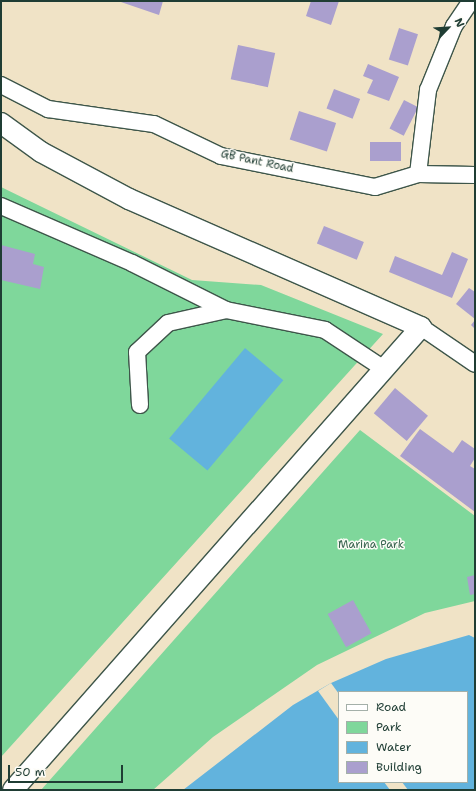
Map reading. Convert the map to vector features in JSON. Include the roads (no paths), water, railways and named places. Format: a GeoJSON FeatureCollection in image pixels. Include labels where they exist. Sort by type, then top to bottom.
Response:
{"type":"FeatureCollection","features":[{"type":"Feature","properties":{"kind":"main road"},"geometry":{"type":"LineString","coordinates":[[1,123],[41,152],[129,199],[421,327],[13,790]]}},
{"type":"Feature","properties":{"kind":"street"},"geometry":{"type":"LineString","coordinates":[[418,174],[428,90],[454,26],[470,2],[473,1]]}},
{"type":"Feature","properties":{"kind":"street","name":"GB Pant Road"},"geometry":{"type":"LineString","coordinates":[[1,85],[48,109],[154,124],[221,156],[375,187],[418,174],[475,175]]}},
{"type":"Feature","properties":{"kind":"street"},"geometry":{"type":"LineString","coordinates":[[1,206],[132,263],[226,310],[325,330],[384,369]]}},
{"type":"Feature","properties":{"kind":"street"},"geometry":{"type":"LineString","coordinates":[[140,405],[137,352],[168,323],[226,310]]}},
{"type":"Feature","properties":{"kind":"street"},"geometry":{"type":"LineString","coordinates":[[421,327],[475,364]]}},
{"type":"Feature","properties":{"kind":"water"},"geometry":{"type":"Polygon","coordinates":[[[245,348],[283,380],[207,471],[169,438],[245,348]]]}},
{"type":"Feature","properties":{"kind":"water"},"geometry":{"type":"Polygon","coordinates":[[[469,635],[475,638],[475,790],[183,790],[293,705],[331,683],[386,659],[469,635]]]}},
{"type":"Feature","properties":{"kind":"park label","name":"Marina Park"},"geometry":{"type":"Point","coordinates":[371,545]}}]}
